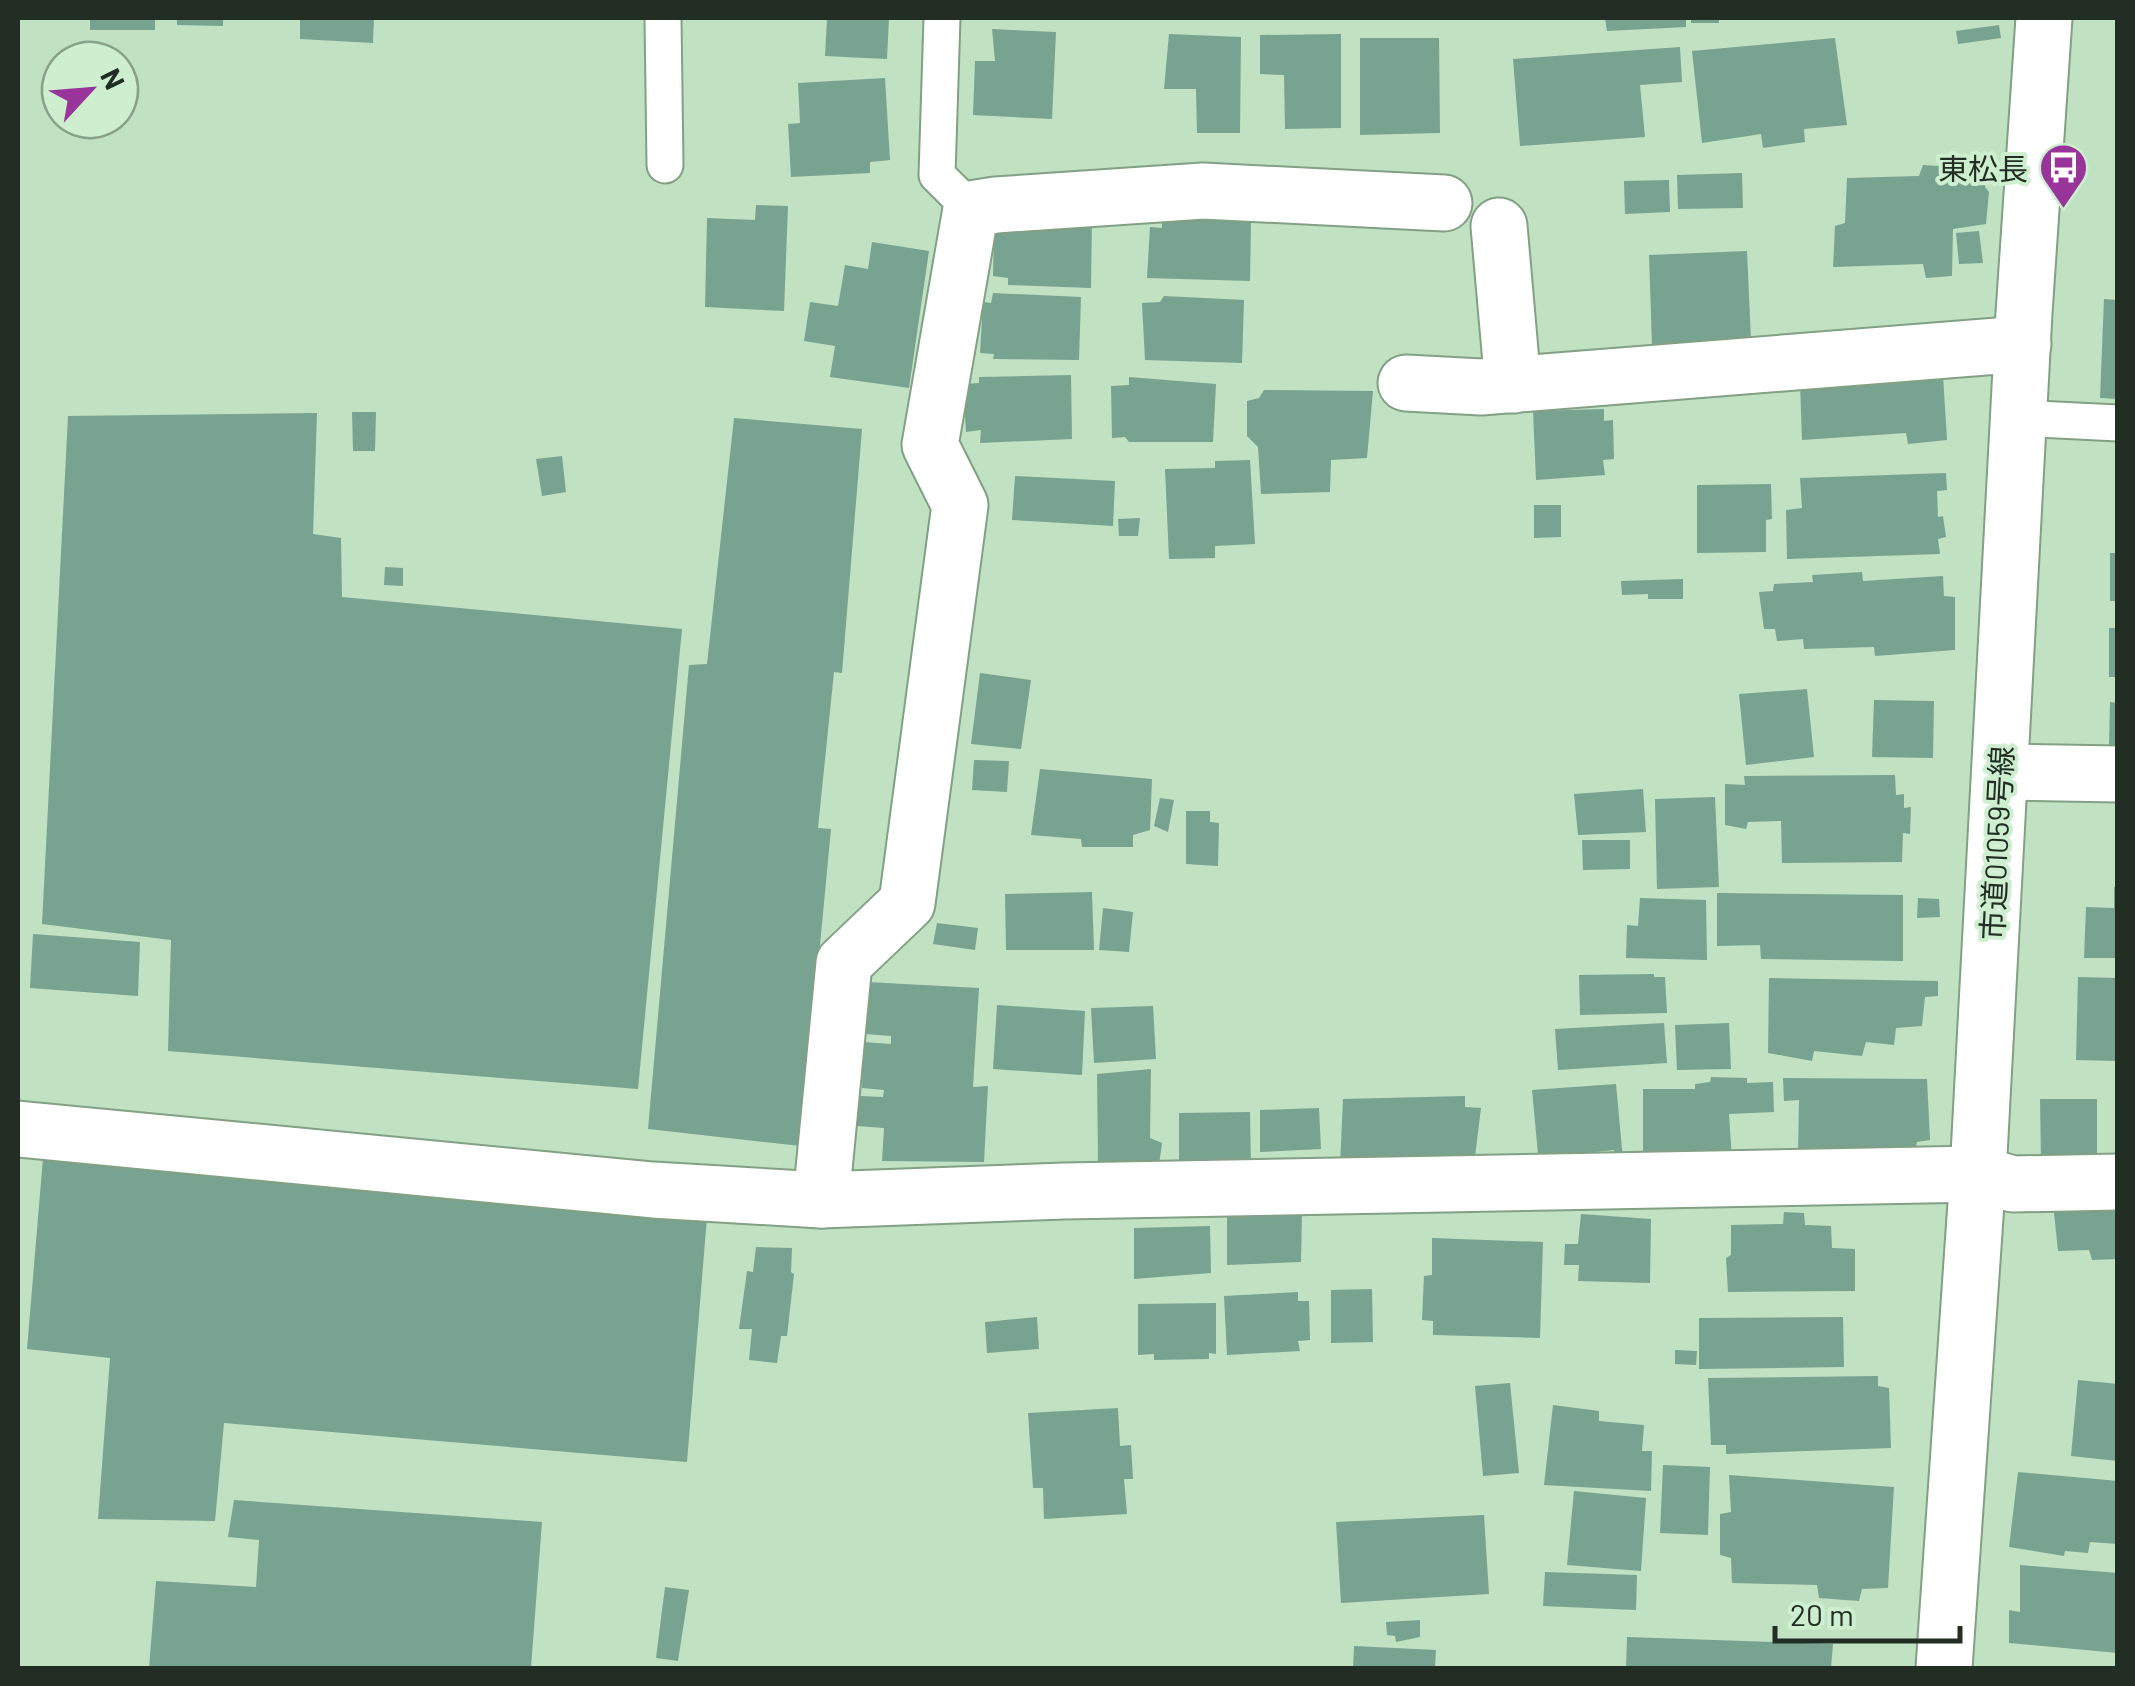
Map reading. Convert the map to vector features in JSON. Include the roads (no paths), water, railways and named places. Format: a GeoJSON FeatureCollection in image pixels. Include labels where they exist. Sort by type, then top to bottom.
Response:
{"type":"FeatureCollection","features":[{"type":"Feature","properties":{"kind":"street","name":"市道01059号線"},"geometry":{"type":"LineString","coordinates":[[1944,1668],[1978,1174],[2044,18]]}},
{"type":"Feature","properties":{"kind":"street"},"geometry":{"type":"LineString","coordinates":[[821,1200],[844,962],[908,903],[960,506],[930,446],[971,209],[996,204],[1203,191],[1444,203]]}},
{"type":"Feature","properties":{"kind":"street"},"geometry":{"type":"LineString","coordinates":[[1499,226],[1513,385]]}},
{"type":"Feature","properties":{"kind":"street"},"geometry":{"type":"LineString","coordinates":[[1406,383],[1481,388],[2023,344]]}},
{"type":"Feature","properties":{"kind":"street"},"geometry":{"type":"LineString","coordinates":[[2000,772],[2118,774]]}},
{"type":"Feature","properties":{"kind":"street"},"geometry":{"type":"LineString","coordinates":[[18,1129],[652,1190],[821,1200],[1064,1191],[1978,1174],[2013,1184],[2118,1182]]}},
{"type":"Feature","properties":{"kind":"lane"},"geometry":{"type":"LineString","coordinates":[[663,18],[666,166]]}},
{"type":"Feature","properties":{"kind":"lane"},"geometry":{"type":"LineString","coordinates":[[942,18],[937,175],[971,209]]}},
{"type":"Feature","properties":{"kind":"lane"},"geometry":{"type":"LineString","coordinates":[[2019,418],[2118,423]]}},
{"type":"Feature","properties":{"kind":"place","name":"東松長"},"geometry":{"type":"Point","coordinates":[2063,210]}}]}
